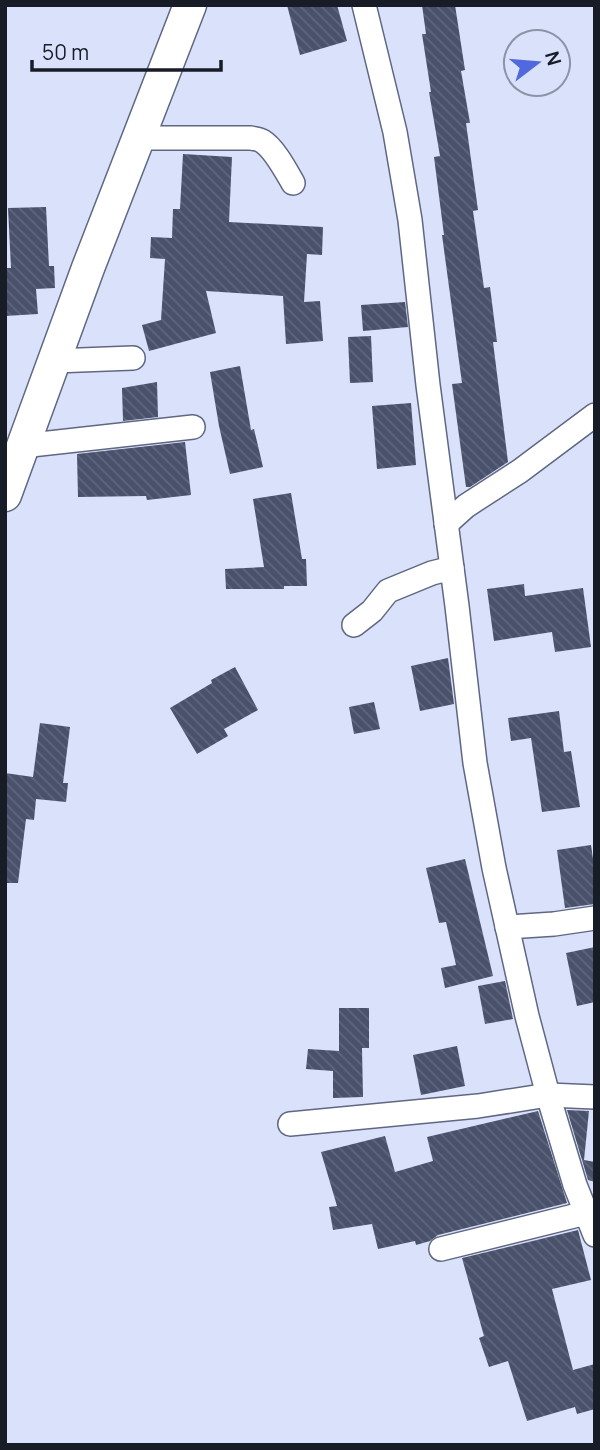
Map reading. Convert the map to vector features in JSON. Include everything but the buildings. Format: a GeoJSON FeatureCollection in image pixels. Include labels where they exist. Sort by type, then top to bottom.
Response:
{"type":"FeatureCollection","features":[{"type":"Feature","properties":{"kind":"street"},"geometry":{"type":"LineString","coordinates":[[5,495],[191,5]]}},
{"type":"Feature","properties":{"kind":"street"},"geometry":{"type":"LineString","coordinates":[[364,5],[396,132],[410,220],[475,763],[527,1016],[575,1185],[595,1235]]}},
{"type":"Feature","properties":{"kind":"street"},"geometry":{"type":"LineString","coordinates":[[139,138],[251,138],[262,141],[293,183]]}},
{"type":"Feature","properties":{"kind":"street"},"geometry":{"type":"LineString","coordinates":[[54,361],[133,358]]}},
{"type":"Feature","properties":{"kind":"street"},"geometry":{"type":"LineString","coordinates":[[446,524],[466,506],[520,471],[595,415]]}},
{"type":"Feature","properties":{"kind":"street"},"geometry":{"type":"LineString","coordinates":[[22,446],[193,427]]}},
{"type":"Feature","properties":{"kind":"street"},"geometry":{"type":"LineString","coordinates":[[354,625],[372,611],[388,592],[432,573],[452,568]]}},
{"type":"Feature","properties":{"kind":"street"},"geometry":{"type":"LineString","coordinates":[[507,927],[595,918]]}},
{"type":"Feature","properties":{"kind":"street"},"geometry":{"type":"LineString","coordinates":[[290,1124],[478,1106],[548,1095],[595,1097]]}},
{"type":"Feature","properties":{"kind":"street"},"geometry":{"type":"LineString","coordinates":[[441,1249],[586,1213]]}}]}
